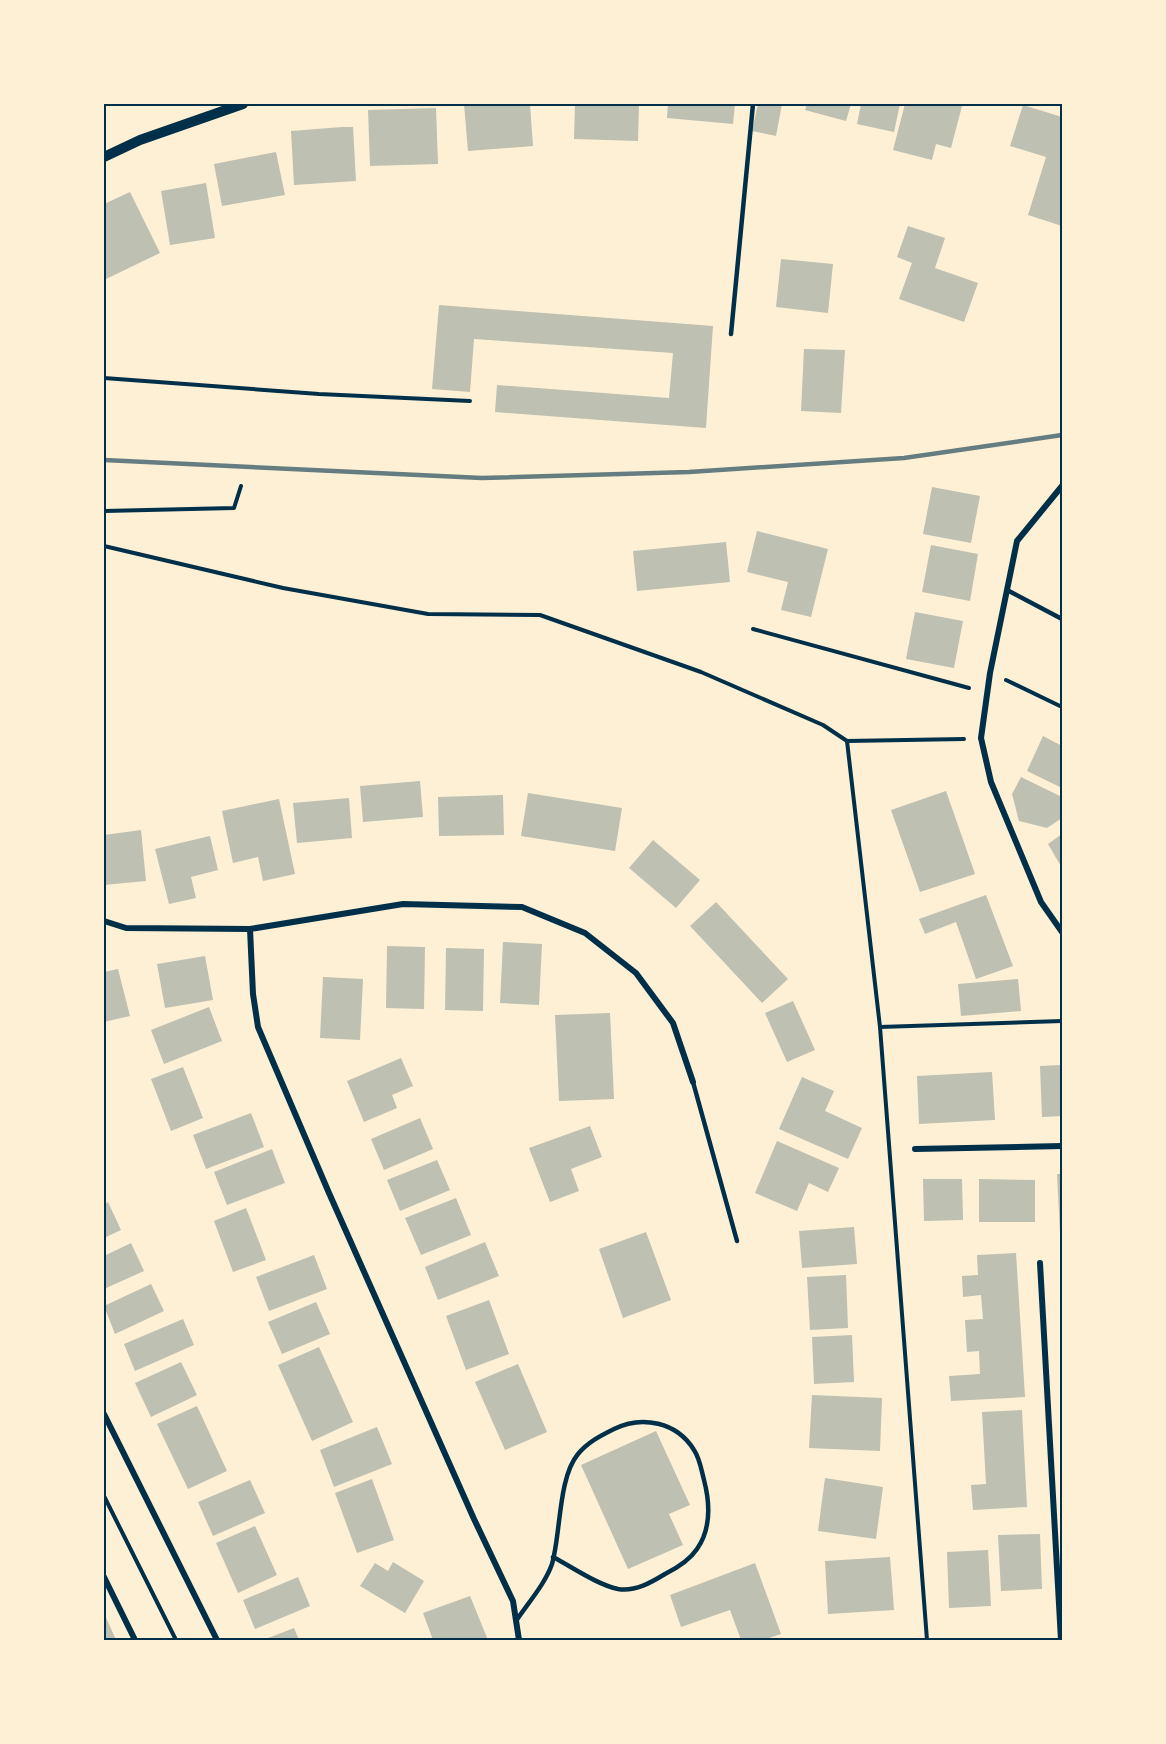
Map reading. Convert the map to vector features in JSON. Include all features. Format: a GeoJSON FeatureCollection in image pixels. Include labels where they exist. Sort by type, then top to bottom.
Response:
{"type":"FeatureCollection","features":[{"type":"Feature","properties":{"kind":"street"},"geometry":{"type":"LineString","coordinates":[[104,157],[140,140],[243,104]]}},
{"type":"Feature","properties":{"kind":"street"},"geometry":{"type":"LineString","coordinates":[[1062,486],[1017,541],[990,673],[981,738],[991,782],[1041,902],[1062,932]]}},
{"type":"Feature","properties":{"kind":"street"},"geometry":{"type":"LineString","coordinates":[[104,921],[126,928],[250,929],[403,904],[522,908],[585,933],[636,973],[673,1023],[693,1082]]}},
{"type":"Feature","properties":{"kind":"street"},"geometry":{"type":"LineString","coordinates":[[250,929],[253,994],[258,1027],[329,1193],[513,1601],[519,1641]]}},
{"type":"Feature","properties":{"kind":"street"},"geometry":{"type":"LineString","coordinates":[[915,1149],[1062,1146]]}},
{"type":"Feature","properties":{"kind":"street"},"geometry":{"type":"LineString","coordinates":[[1040,1263],[1061,1641]]}},
{"type":"Feature","properties":{"kind":"street"},"geometry":{"type":"LineString","coordinates":[[104,1414],[217,1641]]}},
{"type":"Feature","properties":{"kind":"street"},"geometry":{"type":"LineString","coordinates":[[104,1577],[135,1641]]}},
{"type":"Feature","properties":{"kind":"lane"},"geometry":{"type":"LineString","coordinates":[[732,333],[753,104]]}},
{"type":"Feature","properties":{"kind":"lane"},"geometry":{"type":"LineString","coordinates":[[1007,590],[1062,619]]}},
{"type":"Feature","properties":{"kind":"lane"},"geometry":{"type":"LineString","coordinates":[[693,1082],[737,1241]]}},
{"type":"Feature","properties":{"kind":"lane"},"geometry":{"type":"LineString","coordinates":[[516,1621],[551,1566],[568,1468],[589,1442],[630,1422],[644,1421],[671,1429],[686,1439],[698,1457],[707,1492],[709,1512],[703,1538],[688,1560],[651,1582],[635,1588],[620,1590],[554,1557]]}},
{"type":"Feature","properties":{"kind":"path"},"geometry":{"type":"LineString","coordinates":[[104,378],[319,394],[470,401]]}},
{"type":"Feature","properties":{"kind":"path"},"geometry":{"type":"LineString","coordinates":[[104,511],[234,508],[241,486]]}},
{"type":"Feature","properties":{"kind":"path"},"geometry":{"type":"LineString","coordinates":[[104,546],[283,588],[428,614],[540,615],[701,672],[823,725],[847,741],[981,738]]}},
{"type":"Feature","properties":{"kind":"path"},"geometry":{"type":"LineString","coordinates":[[753,629],[987,693]]}},
{"type":"Feature","properties":{"kind":"path"},"geometry":{"type":"LineString","coordinates":[[990,673],[1062,707]]}},
{"type":"Feature","properties":{"kind":"path"},"geometry":{"type":"LineString","coordinates":[[847,741],[880,1028],[927,1641]]}},
{"type":"Feature","properties":{"kind":"path"},"geometry":{"type":"LineString","coordinates":[[880,1028],[1062,1021]]}},
{"type":"Feature","properties":{"kind":"path"},"geometry":{"type":"LineString","coordinates":[[104,1496],[176,1641]]}},
{"type":"Feature","properties":{"kind":"building"},"geometry":{"type":"Polygon","coordinates":[[[464,104],[530,104],[533,146],[468,151],[464,104]]]}},
{"type":"Feature","properties":{"kind":"building"},"geometry":{"type":"Polygon","coordinates":[[[575,104],[639,104],[638,141],[574,139],[575,104]]]}},
{"type":"Feature","properties":{"kind":"building"},"geometry":{"type":"Polygon","coordinates":[[[668,104],[735,104],[733,124],[667,118],[668,104]]]}},
{"type":"Feature","properties":{"kind":"building"},"geometry":{"type":"Polygon","coordinates":[[[758,104],[782,104],[776,136],[752,131],[758,104]]]}},
{"type":"Feature","properties":{"kind":"building"},"geometry":{"type":"Polygon","coordinates":[[[807,104],[851,104],[846,121],[805,110],[807,104]]]}},
{"type":"Feature","properties":{"kind":"building"},"geometry":{"type":"Polygon","coordinates":[[[861,104],[900,104],[894,132],[857,124],[861,104]]]}},
{"type":"Feature","properties":{"kind":"building"},"geometry":{"type":"Polygon","coordinates":[[[905,104],[962,106],[951,148],[936,144],[932,160],[893,150],[905,104]]]}},
{"type":"Feature","properties":{"kind":"building"},"geometry":{"type":"Polygon","coordinates":[[[1023,105],[1062,117],[1062,226],[1028,215],[1046,157],[1010,146],[1023,105]]]}},
{"type":"Feature","properties":{"kind":"building"},"geometry":{"type":"Polygon","coordinates":[[[436,108],[438,164],[370,166],[368,110],[436,108]]]}},
{"type":"Feature","properties":{"kind":"building"},"geometry":{"type":"Polygon","coordinates":[[[353,127],[356,181],[294,185],[291,131],[353,127]]]}},
{"type":"Feature","properties":{"kind":"building"},"geometry":{"type":"Polygon","coordinates":[[[276,152],[285,195],[222,206],[214,164],[276,152]]]}},
{"type":"Feature","properties":{"kind":"building"},"geometry":{"type":"Polygon","coordinates":[[[206,183],[215,238],[170,245],[161,191],[206,183]]]}},
{"type":"Feature","properties":{"kind":"building"},"geometry":{"type":"Polygon","coordinates":[[[130,192],[160,253],[104,280],[104,204],[130,192]]]}},
{"type":"Feature","properties":{"kind":"building"},"geometry":{"type":"Polygon","coordinates":[[[908,226],[945,238],[935,268],[978,283],[964,322],[899,299],[912,263],[897,257],[908,226]]]}},
{"type":"Feature","properties":{"kind":"building"},"geometry":{"type":"Polygon","coordinates":[[[781,259],[833,264],[828,313],[776,307],[781,259]]]}},
{"type":"Feature","properties":{"kind":"building"},"geometry":{"type":"Polygon","coordinates":[[[439,305],[713,326],[706,428],[495,412],[497,385],[669,398],[673,353],[474,339],[470,392],[432,389],[439,305]]]}},
{"type":"Feature","properties":{"kind":"building"},"geometry":{"type":"Polygon","coordinates":[[[804,349],[845,350],[841,413],[801,411],[804,349]]]}},
{"type":"Feature","properties":{"kind":"building"},"geometry":{"type":"Polygon","coordinates":[[[932,487],[980,496],[971,543],[923,534],[932,487]]]}},
{"type":"Feature","properties":{"kind":"building"},"geometry":{"type":"Polygon","coordinates":[[[757,531],[828,549],[811,617],[781,610],[788,582],[747,572],[757,531]]]}},
{"type":"Feature","properties":{"kind":"building"},"geometry":{"type":"Polygon","coordinates":[[[726,542],[730,582],[637,591],[633,551],[726,542]]]}},
{"type":"Feature","properties":{"kind":"building"},"geometry":{"type":"Polygon","coordinates":[[[931,545],[978,554],[970,601],[922,592],[931,545]]]}},
{"type":"Feature","properties":{"kind":"building"},"geometry":{"type":"Polygon","coordinates":[[[915,612],[963,621],[954,668],[906,659],[915,612]]]}},
{"type":"Feature","properties":{"kind":"building"},"geometry":{"type":"Polygon","coordinates":[[[1043,736],[1062,746],[1062,788],[1027,771],[1043,736]]]}},
{"type":"Feature","properties":{"kind":"building"},"geometry":{"type":"Polygon","coordinates":[[[1021,777],[1062,797],[1062,818],[1047,828],[1019,821],[1012,794],[1021,777]]]}},
{"type":"Feature","properties":{"kind":"building"},"geometry":{"type":"Polygon","coordinates":[[[420,781],[423,817],[363,822],[360,786],[420,781]]]}},
{"type":"Feature","properties":{"kind":"building"},"geometry":{"type":"Polygon","coordinates":[[[946,791],[975,874],[920,892],[891,810],[946,791]]]}},
{"type":"Feature","properties":{"kind":"building"},"geometry":{"type":"Polygon","coordinates":[[[528,793],[622,808],[615,851],[521,836],[528,793]]]}},
{"type":"Feature","properties":{"kind":"building"},"geometry":{"type":"Polygon","coordinates":[[[503,795],[504,835],[439,836],[438,797],[503,795]]]}},
{"type":"Feature","properties":{"kind":"building"},"geometry":{"type":"Polygon","coordinates":[[[349,798],[352,838],[297,843],[293,803],[349,798]]]}},
{"type":"Feature","properties":{"kind":"building"},"geometry":{"type":"Polygon","coordinates":[[[279,799],[295,874],[263,881],[258,857],[233,863],[222,811],[279,799]]]}},
{"type":"Feature","properties":{"kind":"building"},"geometry":{"type":"Polygon","coordinates":[[[141,830],[146,881],[104,885],[104,835],[141,830]]]}},
{"type":"Feature","properties":{"kind":"building"},"geometry":{"type":"Polygon","coordinates":[[[1062,834],[1062,868],[1048,844],[1062,834]]]}},
{"type":"Feature","properties":{"kind":"building"},"geometry":{"type":"Polygon","coordinates":[[[210,836],[218,870],[191,877],[196,898],[169,904],[155,849],[210,836]]]}},
{"type":"Feature","properties":{"kind":"building"},"geometry":{"type":"Polygon","coordinates":[[[653,840],[700,880],[676,908],[629,868],[653,840]]]}},
{"type":"Feature","properties":{"kind":"building"},"geometry":{"type":"Polygon","coordinates":[[[986,895],[1013,966],[976,979],[956,922],[925,934],[919,919],[986,895]]]}},
{"type":"Feature","properties":{"kind":"building"},"geometry":{"type":"Polygon","coordinates":[[[716,902],[788,979],[762,1003],[690,926],[716,902]]]}},
{"type":"Feature","properties":{"kind":"building"},"geometry":{"type":"Polygon","coordinates":[[[503,942],[542,944],[539,1005],[500,1003],[503,942]]]}},
{"type":"Feature","properties":{"kind":"building"},"geometry":{"type":"Polygon","coordinates":[[[387,946],[425,947],[424,1009],[386,1008],[387,946]]]}},
{"type":"Feature","properties":{"kind":"building"},"geometry":{"type":"Polygon","coordinates":[[[446,948],[484,949],[483,1011],[445,1010],[446,948]]]}},
{"type":"Feature","properties":{"kind":"building"},"geometry":{"type":"Polygon","coordinates":[[[205,956],[213,1000],[165,1008],[157,964],[205,956]]]}},
{"type":"Feature","properties":{"kind":"building"},"geometry":{"type":"Polygon","coordinates":[[[118,969],[130,1016],[104,1022],[104,972],[118,969]]]}},
{"type":"Feature","properties":{"kind":"building"},"geometry":{"type":"Polygon","coordinates":[[[323,977],[363,979],[360,1040],[320,1038],[323,977]]]}},
{"type":"Feature","properties":{"kind":"building"},"geometry":{"type":"Polygon","coordinates":[[[1018,979],[1021,1011],[961,1016],[958,984],[1018,979]]]}},
{"type":"Feature","properties":{"kind":"building"},"geometry":{"type":"Polygon","coordinates":[[[793,1001],[815,1050],[787,1062],[765,1013],[793,1001]]]}},
{"type":"Feature","properties":{"kind":"building"},"geometry":{"type":"Polygon","coordinates":[[[209,1007],[222,1041],[164,1064],[151,1030],[209,1007]]]}},
{"type":"Feature","properties":{"kind":"building"},"geometry":{"type":"Polygon","coordinates":[[[610,1013],[614,1099],[559,1101],[555,1015],[610,1013]]]}},
{"type":"Feature","properties":{"kind":"building"},"geometry":{"type":"Polygon","coordinates":[[[401,1058],[413,1086],[392,1095],[397,1108],[364,1122],[347,1081],[401,1058]]]}},
{"type":"Feature","properties":{"kind":"building"},"geometry":{"type":"Polygon","coordinates":[[[1062,1065],[1062,1116],[1042,1117],[1040,1066],[1062,1065]]]}},
{"type":"Feature","properties":{"kind":"building"},"geometry":{"type":"Polygon","coordinates":[[[183,1067],[203,1118],[171,1131],[151,1079],[183,1067]]]}},
{"type":"Feature","properties":{"kind":"building"},"geometry":{"type":"Polygon","coordinates":[[[992,1072],[995,1120],[919,1124],[917,1076],[992,1072]]]}},
{"type":"Feature","properties":{"kind":"building"},"geometry":{"type":"Polygon","coordinates":[[[802,1077],[834,1091],[825,1111],[862,1128],[848,1159],[779,1129],[802,1077]]]}},
{"type":"Feature","properties":{"kind":"building"},"geometry":{"type":"Polygon","coordinates":[[[251,1113],[264,1147],[206,1169],[193,1135],[251,1113]]]}},
{"type":"Feature","properties":{"kind":"building"},"geometry":{"type":"Polygon","coordinates":[[[420,1118],[433,1149],[384,1170],[371,1139],[420,1118]]]}},
{"type":"Feature","properties":{"kind":"building"},"geometry":{"type":"Polygon","coordinates":[[[590,1126],[602,1157],[571,1169],[579,1191],[550,1202],[529,1148],[590,1126]]]}},
{"type":"Feature","properties":{"kind":"building"},"geometry":{"type":"Polygon","coordinates":[[[777,1141],[839,1168],[828,1192],[809,1183],[797,1211],[755,1193],[777,1141]]]}},
{"type":"Feature","properties":{"kind":"building"},"geometry":{"type":"Polygon","coordinates":[[[272,1149],[285,1183],[227,1205],[214,1172],[272,1149]]]}},
{"type":"Feature","properties":{"kind":"building"},"geometry":{"type":"Polygon","coordinates":[[[437,1160],[450,1190],[400,1211],[387,1180],[437,1160]]]}},
{"type":"Feature","properties":{"kind":"building"},"geometry":{"type":"Polygon","coordinates":[[[1057,1174],[1062,1174],[1062,1233],[1060,1233],[1057,1174]]]}},
{"type":"Feature","properties":{"kind":"building"},"geometry":{"type":"Polygon","coordinates":[[[923,1179],[962,1179],[963,1220],[924,1221],[923,1179]]]}},
{"type":"Feature","properties":{"kind":"building"},"geometry":{"type":"Polygon","coordinates":[[[979,1179],[1035,1180],[1035,1222],[979,1222],[979,1179]]]}},
{"type":"Feature","properties":{"kind":"building"},"geometry":{"type":"Polygon","coordinates":[[[456,1198],[471,1235],[421,1255],[405,1218],[456,1198]]]}},
{"type":"Feature","properties":{"kind":"building"},"geometry":{"type":"Polygon","coordinates":[[[108,1202],[121,1230],[104,1238],[104,1205],[108,1202]]]}},
{"type":"Feature","properties":{"kind":"building"},"geometry":{"type":"Polygon","coordinates":[[[246,1208],[266,1260],[233,1272],[214,1221],[246,1208]]]}},
{"type":"Feature","properties":{"kind":"building"},"geometry":{"type":"Polygon","coordinates":[[[854,1227],[857,1264],[802,1268],[799,1231],[854,1227]]]}},
{"type":"Feature","properties":{"kind":"building"},"geometry":{"type":"Polygon","coordinates":[[[646,1232],[671,1300],[623,1318],[599,1249],[646,1232]]]}},
{"type":"Feature","properties":{"kind":"building"},"geometry":{"type":"Polygon","coordinates":[[[485,1242],[499,1276],[438,1300],[425,1267],[485,1242]]]}},
{"type":"Feature","properties":{"kind":"building"},"geometry":{"type":"Polygon","coordinates":[[[131,1243],[144,1271],[104,1289],[104,1256],[131,1243]]]}},
{"type":"Feature","properties":{"kind":"building"},"geometry":{"type":"Polygon","coordinates":[[[1016,1253],[1025,1397],[951,1401],[949,1376],[980,1374],[979,1351],[967,1352],[965,1320],[983,1319],[981,1295],[963,1297],[962,1276],[978,1275],[977,1255],[1016,1253]]]}},
{"type":"Feature","properties":{"kind":"building"},"geometry":{"type":"Polygon","coordinates":[[[314,1255],[327,1289],[269,1311],[256,1277],[314,1255]]]}},
{"type":"Feature","properties":{"kind":"building"},"geometry":{"type":"Polygon","coordinates":[[[846,1275],[848,1328],[810,1330],[807,1277],[846,1275]]]}},
{"type":"Feature","properties":{"kind":"building"},"geometry":{"type":"Polygon","coordinates":[[[151,1284],[164,1311],[115,1334],[104,1306],[151,1284]]]}},
{"type":"Feature","properties":{"kind":"building"},"geometry":{"type":"Polygon","coordinates":[[[489,1300],[509,1354],[466,1370],[446,1316],[489,1300]]]}},
{"type":"Feature","properties":{"kind":"building"},"geometry":{"type":"Polygon","coordinates":[[[316,1302],[330,1334],[282,1354],[268,1322],[316,1302]]]}},
{"type":"Feature","properties":{"kind":"building"},"geometry":{"type":"Polygon","coordinates":[[[183,1319],[194,1345],[135,1371],[124,1344],[183,1319]]]}},
{"type":"Feature","properties":{"kind":"building"},"geometry":{"type":"Polygon","coordinates":[[[852,1335],[854,1382],[814,1384],[812,1337],[852,1335]]]}},
{"type":"Feature","properties":{"kind":"building"},"geometry":{"type":"Polygon","coordinates":[[[319,1347],[353,1422],[312,1441],[278,1365],[319,1347]]]}},
{"type":"Feature","properties":{"kind":"building"},"geometry":{"type":"Polygon","coordinates":[[[181,1362],[197,1395],[151,1417],[135,1383],[181,1362]]]}},
{"type":"Feature","properties":{"kind":"building"},"geometry":{"type":"Polygon","coordinates":[[[518,1364],[547,1432],[505,1450],[475,1382],[518,1364]]]}},
{"type":"Feature","properties":{"kind":"building"},"geometry":{"type":"Polygon","coordinates":[[[812,1395],[882,1398],[880,1451],[809,1448],[812,1395]]]}},
{"type":"Feature","properties":{"kind":"building"},"geometry":{"type":"Polygon","coordinates":[[[197,1406],[227,1471],[188,1489],[157,1424],[197,1406]]]}},
{"type":"Feature","properties":{"kind":"building"},"geometry":{"type":"Polygon","coordinates":[[[1022,1410],[1027,1507],[973,1510],[971,1485],[986,1484],[982,1412],[1022,1410]]]}},
{"type":"Feature","properties":{"kind":"building"},"geometry":{"type":"Polygon","coordinates":[[[377,1427],[392,1464],[334,1487],[320,1450],[377,1427]]]}},
{"type":"Feature","properties":{"kind":"building"},"geometry":{"type":"Polygon","coordinates":[[[656,1431],[690,1505],[669,1514],[683,1545],[628,1569],[581,1465],[656,1431]]]}},
{"type":"Feature","properties":{"kind":"building"},"geometry":{"type":"Polygon","coordinates":[[[825,1478],[883,1487],[876,1539],[818,1531],[825,1478]]]}},
{"type":"Feature","properties":{"kind":"building"},"geometry":{"type":"Polygon","coordinates":[[[372,1479],[394,1540],[357,1553],[335,1493],[372,1479]]]}},
{"type":"Feature","properties":{"kind":"building"},"geometry":{"type":"Polygon","coordinates":[[[250,1480],[265,1513],[213,1536],[198,1502],[250,1480]]]}},
{"type":"Feature","properties":{"kind":"building"},"geometry":{"type":"Polygon","coordinates":[[[255,1526],[277,1575],[238,1593],[216,1543],[255,1526]]]}},
{"type":"Feature","properties":{"kind":"building"},"geometry":{"type":"Polygon","coordinates":[[[1040,1534],[1042,1589],[1001,1591],[998,1535],[1040,1534]]]}},
{"type":"Feature","properties":{"kind":"building"},"geometry":{"type":"Polygon","coordinates":[[[988,1550],[991,1606],[949,1608],[947,1552],[988,1550]]]}},
{"type":"Feature","properties":{"kind":"building"},"geometry":{"type":"Polygon","coordinates":[[[890,1557],[894,1610],[828,1614],[825,1561],[890,1557]]]}},
{"type":"Feature","properties":{"kind":"building"},"geometry":{"type":"Polygon","coordinates":[[[393,1562],[424,1581],[405,1613],[360,1586],[375,1563],[388,1571],[393,1562]]]}},
{"type":"Feature","properties":{"kind":"building"},"geometry":{"type":"Polygon","coordinates":[[[755,1563],[781,1634],[763,1640],[741,1640],[730,1610],[681,1627],[670,1595],[755,1563]]]}},
{"type":"Feature","properties":{"kind":"building"},"geometry":{"type":"Polygon","coordinates":[[[298,1577],[310,1606],[255,1629],[243,1600],[298,1577]]]}},
{"type":"Feature","properties":{"kind":"building"},"geometry":{"type":"Polygon","coordinates":[[[470,1596],[488,1640],[433,1640],[423,1613],[470,1596]]]}},
{"type":"Feature","properties":{"kind":"building"},"geometry":{"type":"Polygon","coordinates":[[[104,1613],[116,1640],[104,1640],[104,1613]]]}},
{"type":"Feature","properties":{"kind":"building"},"geometry":{"type":"Polygon","coordinates":[[[294,1628],[299,1640],[263,1640],[294,1628]]]}},
{"type":"Feature","properties":{"kind":"railway"},"geometry":{"type":"LineString","coordinates":[[104,460],[482,478],[689,472],[904,458],[1062,435]]}}]}
